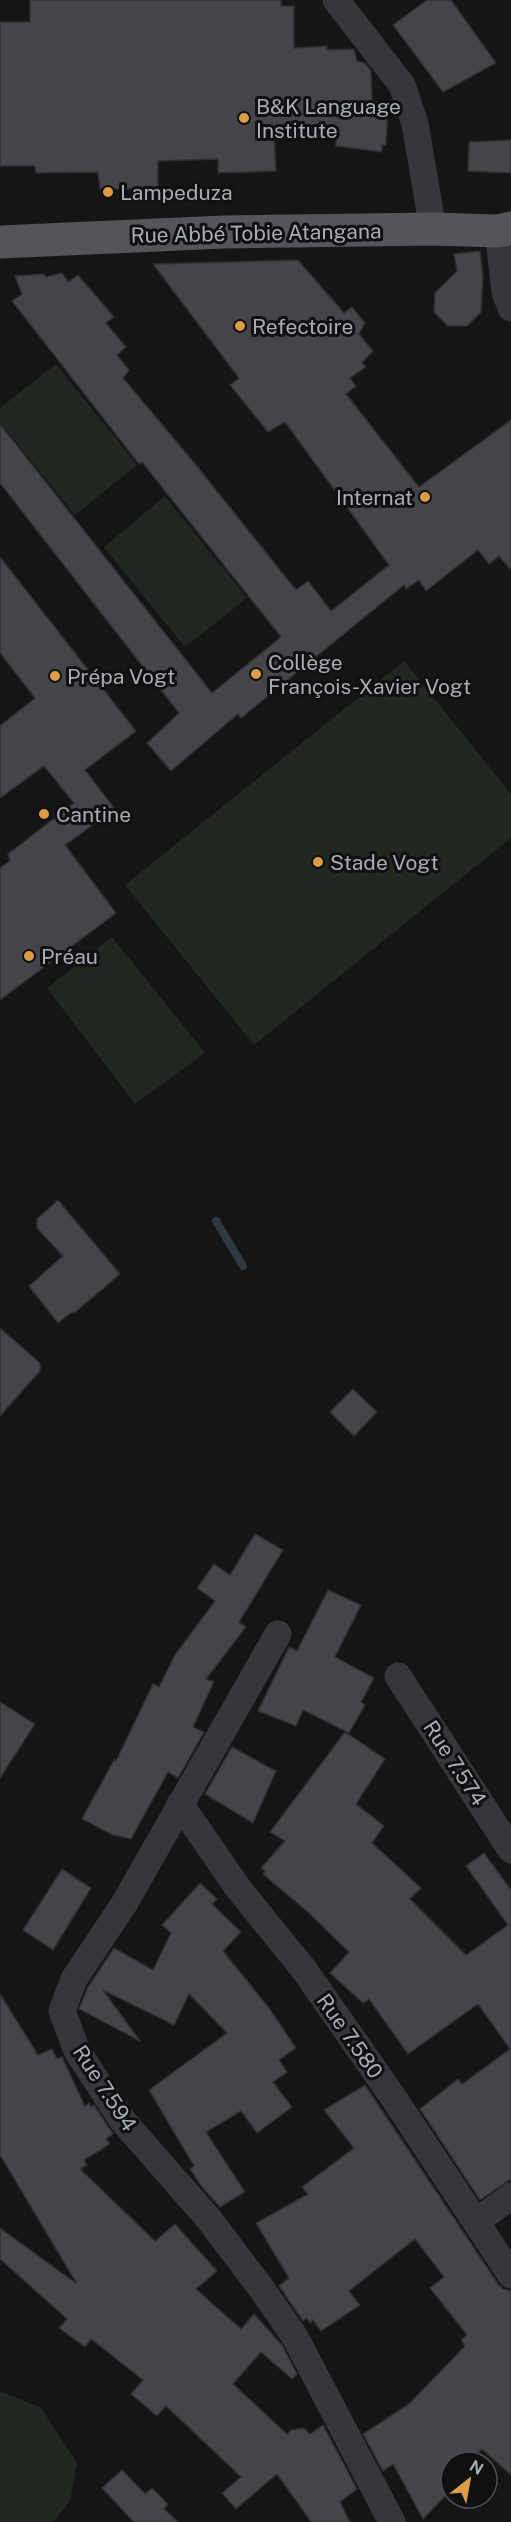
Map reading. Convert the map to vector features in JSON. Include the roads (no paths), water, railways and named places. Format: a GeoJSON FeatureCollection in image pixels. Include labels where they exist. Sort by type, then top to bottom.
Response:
{"type":"FeatureCollection","features":[{"type":"Feature","properties":{"kind":"main road","name":"Rue Abbé Tobie Atangana"},"geometry":{"type":"LineString","coordinates":[[0,242],[224,232],[504,229]]}},
{"type":"Feature","properties":{"kind":"street"},"geometry":{"type":"LineString","coordinates":[[336,0],[402,85],[415,124],[433,229]]}},
{"type":"Feature","properties":{"kind":"street"},"geometry":{"type":"LineString","coordinates":[[504,229],[505,292],[511,308]]}},
{"type":"Feature","properties":{"kind":"street","name":"Rue 7.594"},"geometry":{"type":"LineString","coordinates":[[278,1634],[124,1904],[74,1979],[62,2011],[77,2051],[117,2113],[208,2218],[295,2337],[319,2388],[392,2522]]}},
{"type":"Feature","properties":{"kind":"street","name":"Rue 7.574"},"geometry":{"type":"LineString","coordinates":[[398,1676],[511,1850]]}},
{"type":"Feature","properties":{"kind":"street","name":"Rue 7.580"},"geometry":{"type":"LineString","coordinates":[[180,1804],[238,1888],[305,1971],[393,2097],[511,2275]]}},
{"type":"Feature","properties":{"kind":"street"},"geometry":{"type":"LineString","coordinates":[[476,2222],[511,2196]]}},
{"type":"Feature","properties":{"kind":"waterway"},"geometry":{"type":"LineString","coordinates":[[216,1221],[243,1266]]}},
{"type":"Feature","properties":{"kind":"place","name":"B&K Language Institute"},"geometry":{"type":"Point","coordinates":[244,118]}},
{"type":"Feature","properties":{"kind":"place","name":"Lampeduza"},"geometry":{"type":"Point","coordinates":[108,192]}},
{"type":"Feature","properties":{"kind":"place","name":"Refectoire"},"geometry":{"type":"Point","coordinates":[240,326]}},
{"type":"Feature","properties":{"kind":"place","name":"Internat"},"geometry":{"type":"Point","coordinates":[425,497]}},
{"type":"Feature","properties":{"kind":"place","name":"Collège François-Xavier Vogt"},"geometry":{"type":"Point","coordinates":[256,674]}},
{"type":"Feature","properties":{"kind":"place","name":"Prépa Vogt"},"geometry":{"type":"Point","coordinates":[55,676]}},
{"type":"Feature","properties":{"kind":"place","name":"Cantine"},"geometry":{"type":"Point","coordinates":[44,814]}},
{"type":"Feature","properties":{"kind":"place","name":"Stade Vogt"},"geometry":{"type":"Point","coordinates":[318,862]}},
{"type":"Feature","properties":{"kind":"place","name":"Préau"},"geometry":{"type":"Point","coordinates":[29,956]}}]}
